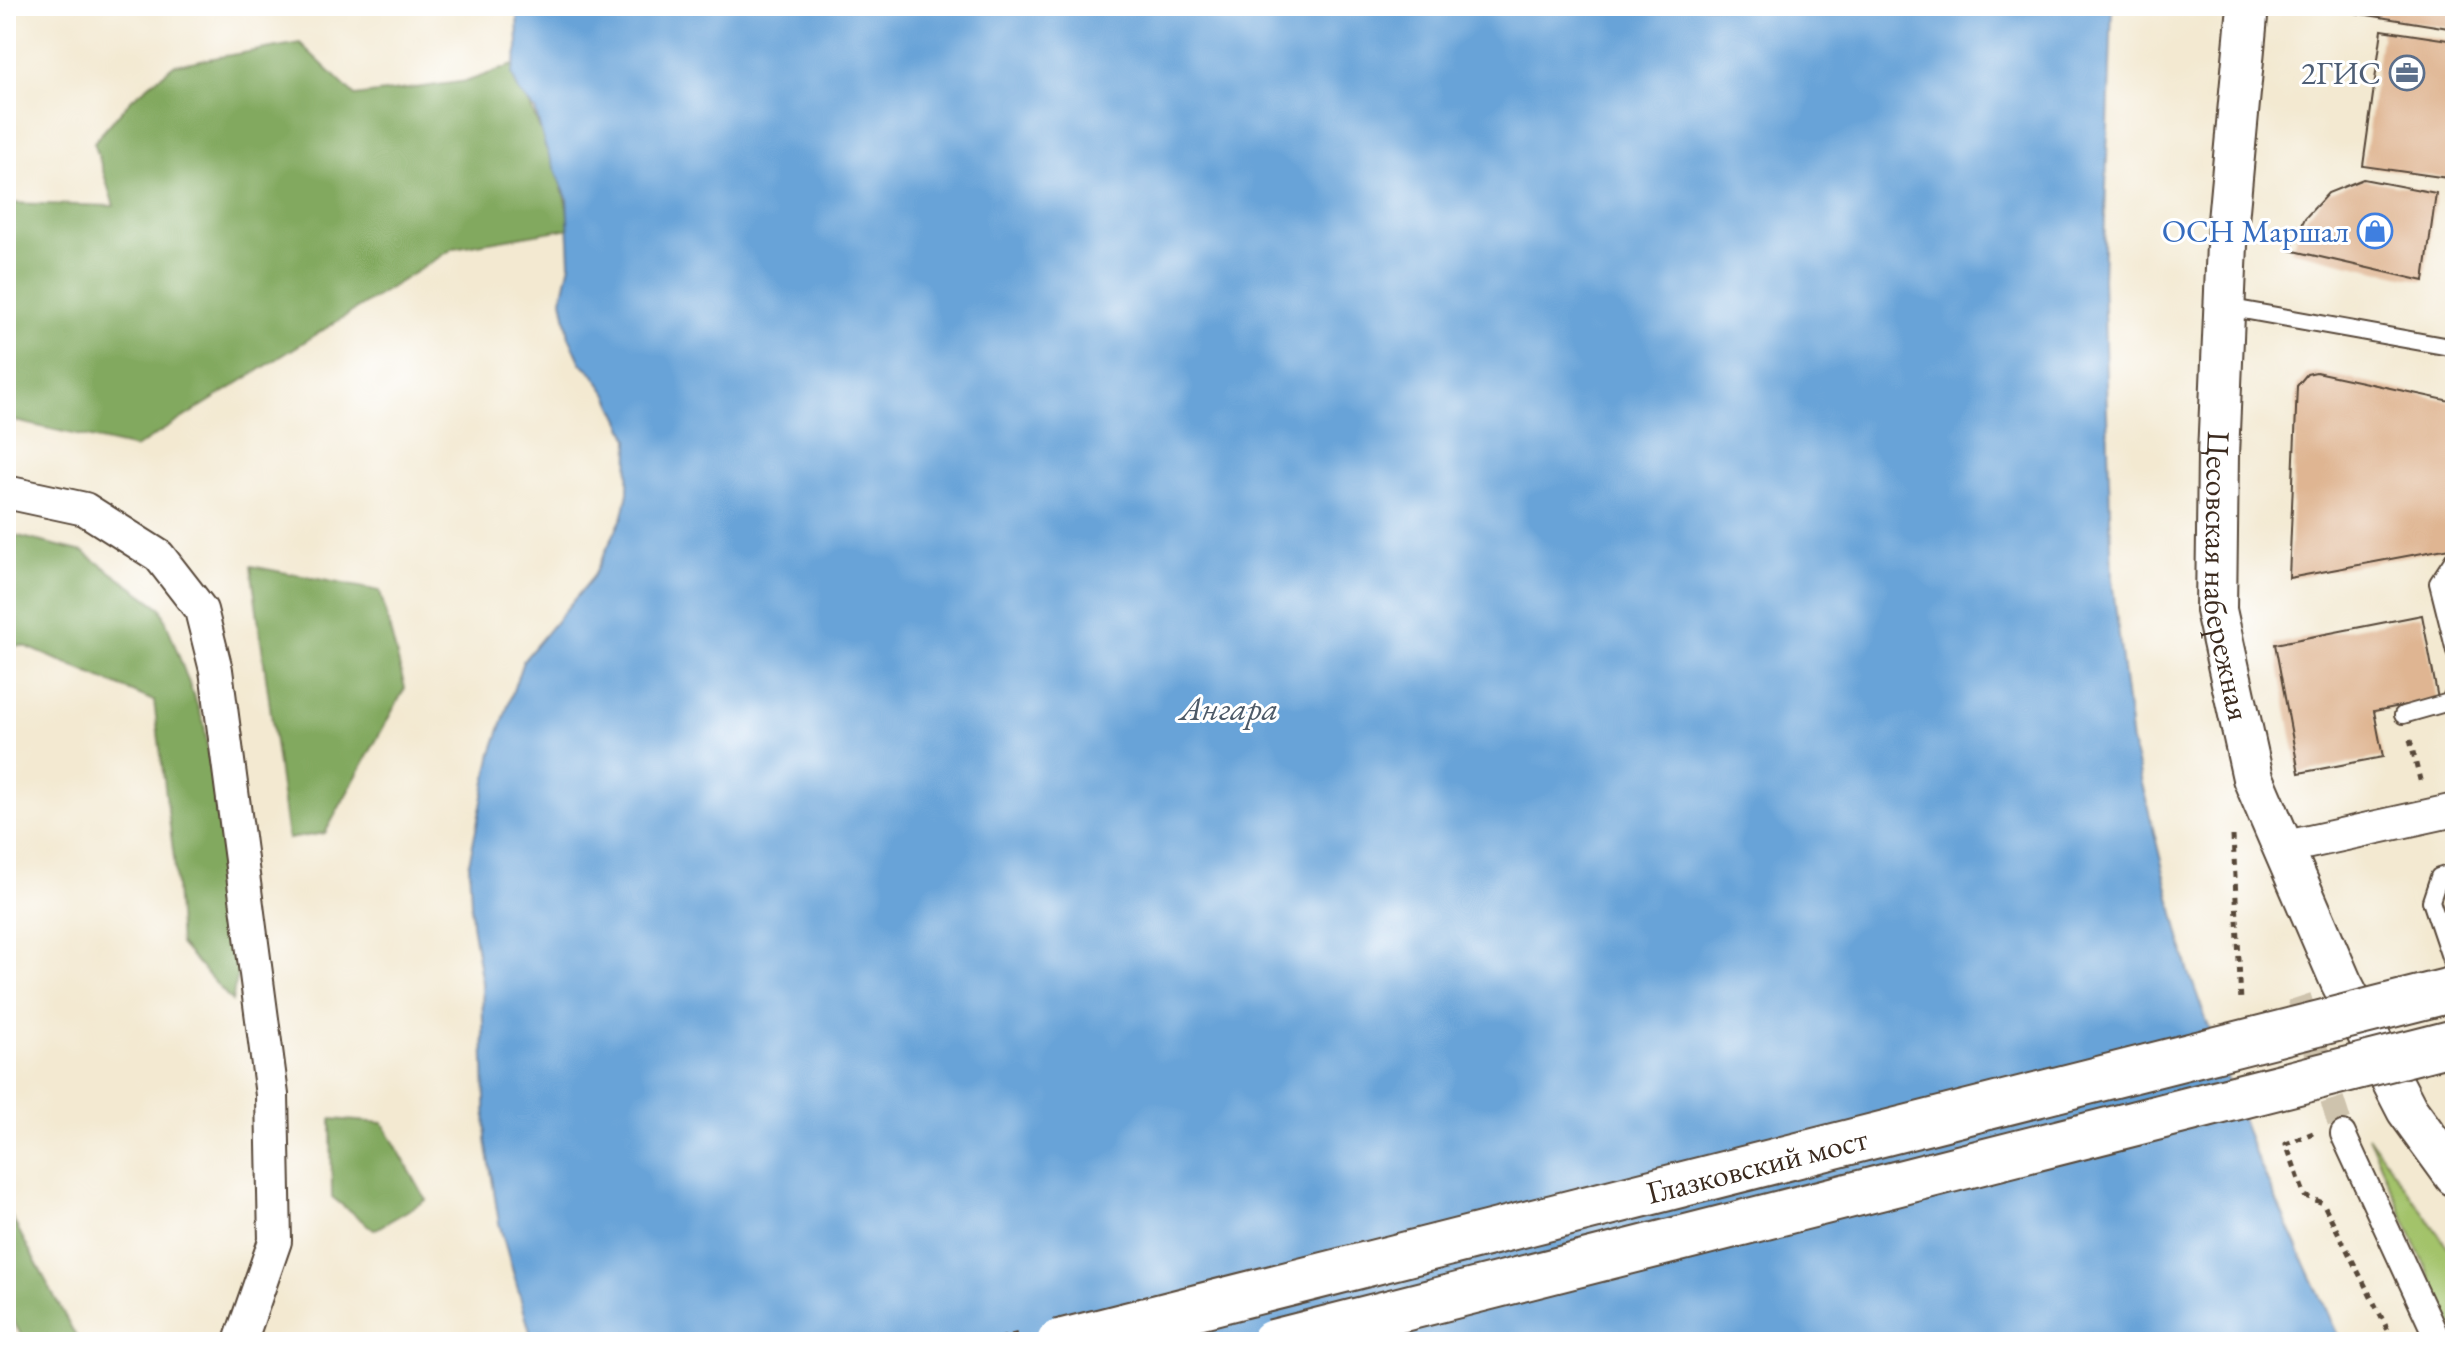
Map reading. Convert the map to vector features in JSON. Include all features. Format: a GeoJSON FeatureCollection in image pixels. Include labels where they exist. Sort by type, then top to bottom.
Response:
{"type":"FeatureCollection","features":[{"type":"Feature","properties":{"kind":"main road","name":"Глазковский мост"},"geometry":{"type":"LineString","coordinates":[[1059,1342],[2453,974]]}},
{"type":"Feature","properties":{"kind":"main road","name":"Глазковский мост"},"geometry":{"type":"LineString","coordinates":[[1273,1342],[2455,1042]]}},
{"type":"Feature","properties":{"kind":"street","name":"Цесовская набережная"},"geometry":{"type":"LineString","coordinates":[[2248,6],[2228,221],[2216,610],[2253,778],[2282,848],[2341,982],[2407,1110],[2449,1158]]}},
{"type":"Feature","properties":{"kind":"street"},"geometry":{"type":"LineString","coordinates":[[6,492],[85,509],[159,556],[201,610],[216,670],[272,1095],[275,1241],[240,1342]]}},
{"type":"Feature","properties":{"kind":"street"},"geometry":{"type":"LineString","coordinates":[[2282,848],[2442,813]]}},
{"type":"Feature","properties":{"kind":"street"},"geometry":{"type":"LineString","coordinates":[[2343,1134],[2439,1342]]}},
{"type":"Feature","properties":{"kind":"lane"},"geometry":{"type":"LineString","coordinates":[[2224,307],[2455,348]]}},
{"type":"Feature","properties":{"kind":"lane"},"geometry":{"type":"LineString","coordinates":[[2455,557],[2438,583],[2455,651]]}},
{"type":"Feature","properties":{"kind":"lane"},"geometry":{"type":"LineString","coordinates":[[2403,715],[2449,702],[2455,691]]}},
{"type":"Feature","properties":{"kind":"lane"},"geometry":{"type":"LineString","coordinates":[[2453,974],[2431,901],[2439,877],[2455,872]]}},
{"type":"Feature","properties":{"kind":"path"},"geometry":{"type":"LineString","coordinates":[[2403,715],[2442,813]]}},
{"type":"Feature","properties":{"kind":"path"},"geometry":{"type":"LineString","coordinates":[[2233,834],[2241,1006]]}},
{"type":"Feature","properties":{"kind":"path"},"geometry":{"type":"LineString","coordinates":[[2286,1144],[2305,1196],[2323,1203],[2394,1342]]}},
{"type":"Feature","properties":{"kind":"green space"},"geometry":{"type":"Polygon","coordinates":[[[300,43],[355,96],[468,81],[516,64],[561,185],[571,228],[454,248],[135,448],[6,419],[6,203],[114,206],[94,142],[132,99],[174,65],[300,43]]]}},
{"type":"Feature","properties":{"kind":"green space"},"geometry":{"type":"Polygon","coordinates":[[[6,533],[83,552],[161,608],[204,724],[239,966],[232,1001],[180,944],[174,858],[154,701],[25,646],[6,645],[6,533]]]}},
{"type":"Feature","properties":{"kind":"green space"},"geometry":{"type":"Polygon","coordinates":[[[251,566],[380,591],[405,688],[325,833],[288,839],[251,566]]]}},
{"type":"Feature","properties":{"kind":"green space"},"geometry":{"type":"Polygon","coordinates":[[[331,1119],[383,1123],[426,1200],[374,1230],[332,1197],[331,1119]]]}},
{"type":"Feature","properties":{"kind":"green space"},"geometry":{"type":"Polygon","coordinates":[[[2368,1136],[2455,1257],[2455,1333],[2368,1136]]]}},
{"type":"Feature","properties":{"kind":"green space"},"geometry":{"type":"Polygon","coordinates":[[[6,1207],[79,1342],[25,1342],[6,1308],[6,1207]]]}},
{"type":"Feature","properties":{"kind":"water","name":"Ангара"},"geometry":{"type":"Polygon","coordinates":[[[517,6],[2112,6],[2103,279],[2112,579],[2132,743],[2188,970],[2255,1154],[2341,1342],[533,1342],[499,1223],[486,1140],[482,983],[472,924],[469,863],[492,753],[523,661],[593,577],[623,516],[628,493],[629,439],[608,395],[591,371],[581,363],[569,337],[562,299],[570,263],[567,198],[545,146],[535,110],[519,92],[512,74],[518,48],[517,6]]]}},
{"type":"Feature","properties":{"kind":"building"},"geometry":{"type":"Polygon","coordinates":[[[2343,6],[2455,6],[2455,29],[2342,11],[2343,6]]]}},
{"type":"Feature","properties":{"kind":"building"},"geometry":{"type":"Polygon","coordinates":[[[2382,30],[2455,41],[2455,179],[2363,166],[2382,30]]]}},
{"type":"Feature","properties":{"kind":"building"},"geometry":{"type":"Polygon","coordinates":[[[2363,179],[2436,193],[2424,281],[2290,250],[2305,218],[2328,193],[2363,179]]]}},
{"type":"Feature","properties":{"kind":"building"},"geometry":{"type":"Polygon","coordinates":[[[2316,372],[2455,402],[2455,547],[2289,578],[2297,386],[2307,374],[2316,372]]]}},
{"type":"Feature","properties":{"kind":"building"},"geometry":{"type":"Polygon","coordinates":[[[2422,615],[2438,699],[2374,711],[2383,757],[2299,773],[2275,644],[2422,615]]]}},
{"type":"Feature","properties":{"kind":"tunnel"},"geometry":{"type":"LineString","coordinates":[[2299,997],[2343,1134]]}},
{"type":"Feature","properties":{"kind":"tram line"},"geometry":{"type":"LineString","coordinates":[[1114,1342],[2455,1002]]}},
{"type":"Feature","properties":{"kind":"tram line"},"geometry":{"type":"LineString","coordinates":[[1228,1342],[2455,1030]]}},
{"type":"Feature","properties":{"kind":"place","name":"2ГИС"},"geometry":{"type":"Point","coordinates":[2407,73]}},
{"type":"Feature","properties":{"kind":"place","name":"ОСН Маршал"},"geometry":{"type":"Point","coordinates":[2375,231]}}]}
